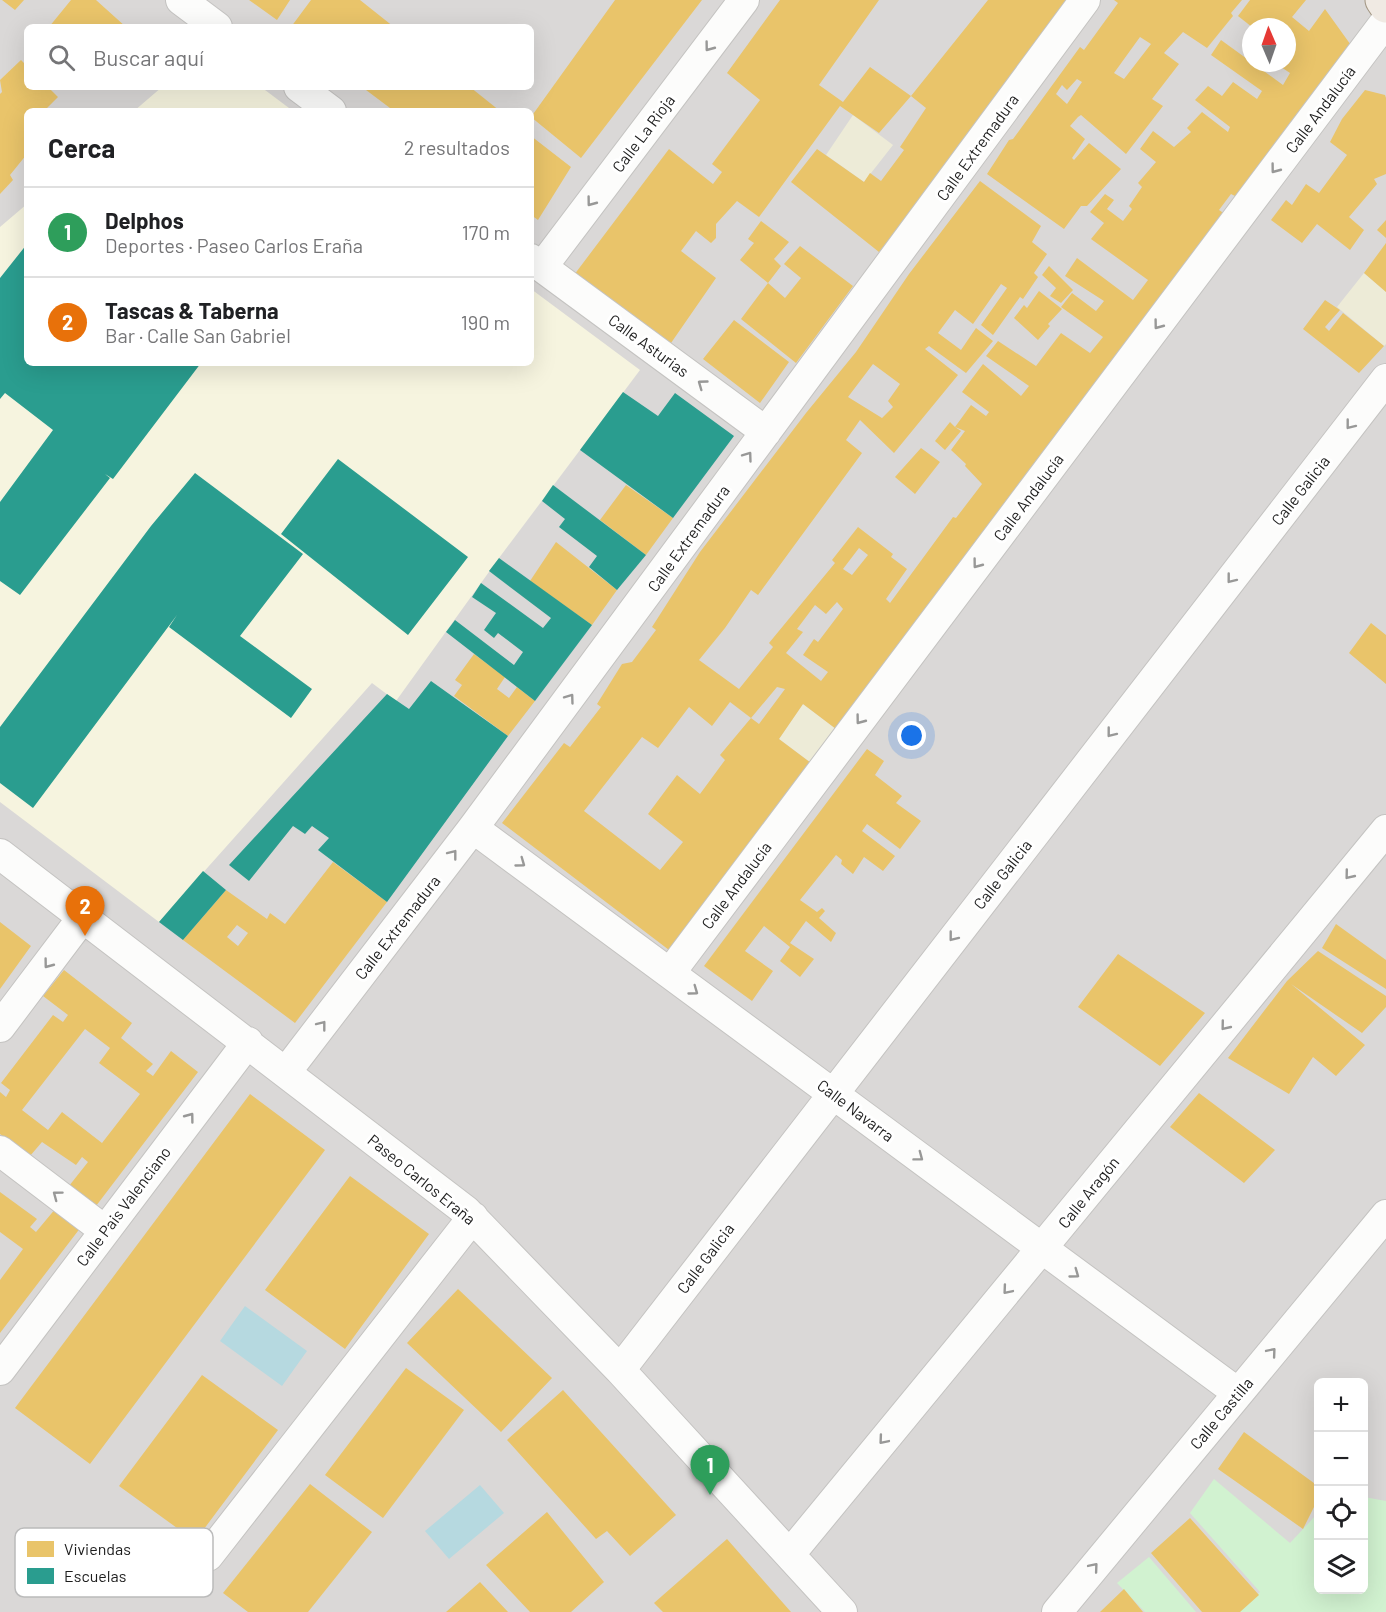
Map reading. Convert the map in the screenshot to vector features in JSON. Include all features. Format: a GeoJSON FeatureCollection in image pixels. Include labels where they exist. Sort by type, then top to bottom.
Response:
{"type":"FeatureCollection","features":[{"type":"Feature","properties":{"kind":"main road"},"geometry":{"type":"LineString","coordinates":[[1382,0],[1386,6]]}},
{"type":"Feature","properties":{"kind":"street"},"geometry":{"type":"LineString","coordinates":[[181,0],[214,24]]}},
{"type":"Feature","properties":{"kind":"street","name":"Calle La Rioja"},"geometry":{"type":"LineString","coordinates":[[536,263],[744,0]]}},
{"type":"Feature","properties":{"kind":"street","name":"Calle Extremadura"},"geometry":{"type":"LineString","coordinates":[[286,1072],[473,828],[1085,0]]}},
{"type":"Feature","properties":{"kind":"street","name":"Calle Andalucía"},"geometry":{"type":"LineString","coordinates":[[670,973],[1386,21]]}},
{"type":"Feature","properties":{"kind":"street"},"geometry":{"type":"LineString","coordinates":[[303,90],[327,108]]}},
{"type":"Feature","properties":{"kind":"street","name":"Calle Asturias"},"geometry":{"type":"LineString","coordinates":[[536,263],[766,432]]}},
{"type":"Feature","properties":{"kind":"street","name":"Calle Galicia"},"geometry":{"type":"LineString","coordinates":[[620,1370],[1386,379]]}},
{"type":"Feature","properties":{"kind":"street","name":"Calle Navarra"},"geometry":{"type":"LineString","coordinates":[[473,828],[1238,1393]]}},
{"type":"Feature","properties":{"kind":"street","name":"Calle Aragón"},"geometry":{"type":"LineString","coordinates":[[790,1554],[1386,830]]}},
{"type":"Feature","properties":{"kind":"street","name":"Paseo Carlos Eraña"},"geometry":{"type":"LineString","coordinates":[[0,854],[248,1042],[473,1218],[620,1370],[842,1612]]}},
{"type":"Feature","properties":{"kind":"street"},"geometry":{"type":"LineString","coordinates":[[0,1027],[83,917]]}},
{"type":"Feature","properties":{"kind":"street","name":"Calle Pais Valenciano"},"geometry":{"type":"LineString","coordinates":[[0,1370],[248,1042]]}},
{"type":"Feature","properties":{"kind":"street"},"geometry":{"type":"LineString","coordinates":[[3,1159],[104,1230]]}},
{"type":"Feature","properties":{"kind":"street","name":"Calle Castilla"},"geometry":{"type":"LineString","coordinates":[[1057,1612],[1386,1215]]}},
{"type":"Feature","properties":{"kind":"street"},"geometry":{"type":"LineString","coordinates":[[213,1551],[473,1218]]}},
{"type":"Feature","properties":{"kind":"shaded area"},"geometry":{"type":"Polygon","coordinates":[[[0,0],[1386,0],[1386,1612],[0,1612],[0,0]]]}},
{"type":"Feature","properties":{"kind":"shaded area"},"geometry":{"type":"Polygon","coordinates":[[[158,90],[265,90],[289,108],[138,108],[158,90]]]}},
{"type":"Feature","properties":{"kind":"shaded area"},"geometry":{"type":"Polygon","coordinates":[[[853,115],[893,145],[864,182],[826,155],[853,115]]]}},
{"type":"Feature","properties":{"kind":"shaded area"},"geometry":{"type":"Polygon","coordinates":[[[24,207],[24,366],[534,366],[534,291],[640,370],[499,558],[396,701],[372,683],[159,922],[0,802],[0,227],[24,207]]]}},
{"type":"Feature","properties":{"kind":"shaded area"},"geometry":{"type":"Polygon","coordinates":[[[1364,273],[1386,292],[1386,344],[1384,346],[1337,307],[1364,273]]]}},
{"type":"Feature","properties":{"kind":"shaded area"},"geometry":{"type":"Polygon","coordinates":[[[803,704],[840,732],[815,766],[779,739],[803,704]]]}},
{"type":"Feature","properties":{"kind":"green space"},"geometry":{"type":"Polygon","coordinates":[[[1214,1479],[1290,1543],[1314,1517],[1314,1594],[1368,1594],[1368,1498],[1386,1501],[1386,1612],[1239,1612],[1260,1592],[1190,1513],[1214,1479]]]}},
{"type":"Feature","properties":{"kind":"green space"},"geometry":{"type":"Polygon","coordinates":[[[1149,1557],[1196,1612],[1145,1612],[1117,1583],[1149,1557]]]}},
{"type":"Feature","properties":{"kind":"water"},"geometry":{"type":"Polygon","coordinates":[[[245,1306],[307,1351],[282,1386],[220,1341],[245,1306]]]}},
{"type":"Feature","properties":{"kind":"water"},"geometry":{"type":"Polygon","coordinates":[[[480,1485],[504,1513],[449,1559],[425,1531],[480,1485]]]}},
{"type":"Feature","properties":{"kind":"building: Viviendas"},"geometry":{"type":"Polygon","coordinates":[[[2,0],[24,0],[15,10],[2,0]]]}},
{"type":"Feature","properties":{"kind":"building: Viviendas"},"geometry":{"type":"Polygon","coordinates":[[[71,0],[96,0],[123,24],[51,24],[71,0]]]}},
{"type":"Feature","properties":{"kind":"building: Viviendas"},"geometry":{"type":"Polygon","coordinates":[[[249,0],[290,0],[277,20],[249,0]]]}},
{"type":"Feature","properties":{"kind":"building: Viviendas"},"geometry":{"type":"Polygon","coordinates":[[[311,0],[360,0],[390,24],[293,24],[311,0]]]}},
{"type":"Feature","properties":{"kind":"building: Viviendas"},"geometry":{"type":"Polygon","coordinates":[[[615,0],[702,0],[581,158],[534,119],[534,113],[615,0]]]}},
{"type":"Feature","properties":{"kind":"building: Viviendas"},"geometry":{"type":"Polygon","coordinates":[[[780,0],[879,0],[819,85],[843,102],[870,67],[911,96],[879,133],[840,106],[759,217],[737,201],[716,224],[716,238],[711,243],[696,231],[681,251],[716,278],[671,343],[574,275],[669,149],[713,184],[722,172],[712,164],[760,100],[727,73],[780,0]]]}},
{"type":"Feature","properties":{"kind":"building: Viviendas"},"geometry":{"type":"Polygon","coordinates":[[[988,0],[1069,0],[940,175],[879,252],[791,182],[817,149],[864,182],[870,173],[881,181],[904,150],[900,147],[926,108],[911,96],[988,0]]]}},
{"type":"Feature","properties":{"kind":"building: Viviendas"},"geometry":{"type":"Polygon","coordinates":[[[1114,0],[1242,0],[1231,13],[1233,16],[1207,48],[1183,32],[1164,53],[1179,64],[1152,99],[1163,106],[1126,154],[1081,115],[1070,126],[1085,139],[1072,158],[1074,160],[1089,143],[1121,169],[1087,206],[1081,206],[1064,229],[987,174],[1009,140],[1013,139],[1080,47],[1084,50],[1118,3],[1114,0]],[[1140,37],[1114,73],[1124,79],[1151,44],[1140,37]],[[1077,79],[1067,90],[1062,85],[1056,94],[1067,104],[1082,82],[1077,79]]]}},
{"type":"Feature","properties":{"kind":"building: Viviendas"},"geometry":{"type":"Polygon","coordinates":[[[1250,0],[1306,0],[1292,17],[1242,19],[1238,16],[1250,0]]]}},
{"type":"Feature","properties":{"kind":"building: Viviendas"},"geometry":{"type":"Polygon","coordinates":[[[1325,9],[1353,48],[1282,140],[1235,196],[1231,194],[1219,210],[1225,214],[840,732],[803,704],[779,739],[815,766],[673,953],[502,823],[564,743],[570,747],[601,707],[597,704],[622,664],[632,662],[656,630],[652,627],[700,552],[806,413],[856,352],[909,274],[980,181],[1041,226],[1032,242],[1047,254],[1034,273],[1038,277],[1023,299],[1020,297],[993,335],[981,325],[1007,288],[1001,284],[973,324],[955,310],[938,333],[961,350],[976,328],[993,341],[966,373],[929,346],[925,349],[958,375],[894,453],[860,420],[846,440],[862,453],[758,595],[751,590],[699,660],[739,689],[773,647],[769,643],[835,563],[832,560],[858,527],[893,554],[891,557],[907,569],[886,599],[890,603],[953,517],[956,518],[982,484],[951,450],[965,431],[955,427],[971,405],[986,416],[989,412],[962,392],[983,364],[1021,396],[1029,386],[986,356],[998,341],[1036,366],[1061,333],[1090,353],[1103,337],[1061,307],[1072,293],[1096,311],[1104,301],[1065,276],[1077,258],[1133,300],[1148,280],[1091,239],[1104,223],[1090,212],[1105,194],[1114,200],[1107,209],[1123,221],[1132,209],[1129,206],[1142,187],[1138,183],[1156,162],[1140,149],[1153,131],[1174,147],[1191,132],[1187,128],[1202,112],[1228,132],[1230,127],[1195,100],[1208,86],[1222,96],[1233,82],[1257,99],[1262,91],[1211,55],[1221,40],[1242,55],[1242,72],[1265,72],[1283,85],[1288,72],[1296,72],[1296,20],[1309,31],[1325,9]],[[873,364],[848,397],[882,418],[893,407],[888,401],[900,384],[873,364]],[[859,548],[843,569],[852,575],[868,555],[859,548]],[[837,602],[826,614],[815,605],[797,629],[803,632],[786,653],[821,681],[828,672],[803,655],[814,639],[818,642],[843,609],[837,602]],[[777,687],[751,718],[759,724],[785,689],[777,687]],[[730,702],[712,726],[689,707],[658,748],[642,737],[584,811],[660,870],[683,842],[648,814],[677,775],[700,794],[725,760],[720,755],[751,718],[730,702]]]}},
{"type":"Feature","properties":{"kind":"building: Viviendas"},"geometry":{"type":"Polygon","coordinates":[[[21,60],[24,63],[24,90],[51,90],[58,97],[47,108],[24,108],[24,158],[10,175],[13,180],[0,194],[0,94],[2,92],[0,80],[21,60]]]}},
{"type":"Feature","properties":{"kind":"building: Viviendas"},"geometry":{"type":"Polygon","coordinates":[[[366,90],[474,90],[496,108],[390,108],[366,90]]]}},
{"type":"Feature","properties":{"kind":"building: Viviendas"},"geometry":{"type":"Polygon","coordinates":[[[1365,90],[1385,95],[1386,98],[1386,174],[1374,179],[1377,184],[1349,217],[1364,230],[1350,250],[1317,224],[1302,243],[1271,220],[1286,200],[1292,205],[1306,184],[1319,193],[1347,155],[1330,142],[1342,119],[1365,90]]]}},
{"type":"Feature","properties":{"kind":"building: Viviendas"},"geometry":{"type":"Polygon","coordinates":[[[534,138],[571,167],[538,220],[534,217],[534,138]]]}},
{"type":"Feature","properties":{"kind":"building: Viviendas"},"geometry":{"type":"Polygon","coordinates":[[[1386,220],[1386,238],[1377,230],[1386,220]]]}},
{"type":"Feature","properties":{"kind":"building: Viviendas"},"geometry":{"type":"Polygon","coordinates":[[[761,221],[789,242],[774,259],[781,266],[768,283],[740,260],[754,243],[748,239],[761,221]]]}},
{"type":"Feature","properties":{"kind":"building: Viviendas"},"geometry":{"type":"Polygon","coordinates":[[[1386,243],[1386,292],[1364,273],[1386,243]]]}},
{"type":"Feature","properties":{"kind":"building: Viviendas"},"geometry":{"type":"Polygon","coordinates":[[[800,246],[853,286],[796,363],[741,319],[768,283],[785,298],[801,278],[784,264],[800,246]]]}},
{"type":"Feature","properties":{"kind":"building: Viviendas"},"geometry":{"type":"Polygon","coordinates":[[[1049,266],[1073,290],[1061,303],[1050,296],[1056,288],[1042,275],[1049,266]]]}},
{"type":"Feature","properties":{"kind":"building: Viviendas"},"geometry":{"type":"Polygon","coordinates":[[[1039,291],[1062,309],[1048,324],[1050,326],[1038,340],[1014,318],[1024,305],[1027,308],[1039,291]]]}},
{"type":"Feature","properties":{"kind":"building: Viviendas"},"geometry":{"type":"Polygon","coordinates":[[[1325,300],[1340,310],[1325,327],[1329,331],[1343,313],[1384,346],[1359,373],[1303,329],[1325,300]]]}},
{"type":"Feature","properties":{"kind":"building: Viviendas"},"geometry":{"type":"Polygon","coordinates":[[[734,320],[789,362],[760,403],[703,359],[734,320]]]}},
{"type":"Feature","properties":{"kind":"building: Viviendas"},"geometry":{"type":"Polygon","coordinates":[[[950,422],[961,431],[945,450],[935,441],[950,422]]]}},
{"type":"Feature","properties":{"kind":"building: Viviendas"},"geometry":{"type":"Polygon","coordinates":[[[921,448],[940,462],[915,494],[895,477],[921,448]]]}},
{"type":"Feature","properties":{"kind":"building: Viviendas"},"geometry":{"type":"Polygon","coordinates":[[[626,485],[673,518],[646,555],[600,520],[626,485]]]}},
{"type":"Feature","properties":{"kind":"building: Viviendas"},"geometry":{"type":"Polygon","coordinates":[[[556,542],[617,590],[592,625],[530,581],[556,542]]]}},
{"type":"Feature","properties":{"kind":"building: Viviendas"},"geometry":{"type":"Polygon","coordinates":[[[1371,623],[1386,635],[1386,684],[1349,653],[1371,623]]]}},
{"type":"Feature","properties":{"kind":"building: Viviendas"},"geometry":{"type":"Polygon","coordinates":[[[474,654],[505,677],[497,689],[509,698],[517,687],[535,701],[508,736],[454,696],[462,685],[455,680],[474,654]]]}},
{"type":"Feature","properties":{"kind":"building: Viviendas"},"geometry":{"type":"Polygon","coordinates":[[[867,749],[884,761],[875,775],[902,796],[896,803],[921,821],[900,849],[867,824],[862,831],[895,856],[883,871],[864,857],[853,874],[841,864],[842,860],[836,855],[800,900],[817,912],[822,908],[825,911],[819,918],[836,933],[831,942],[806,921],[790,943],[814,959],[800,977],[780,961],[790,947],[764,926],[745,951],[773,971],[752,1001],[704,966],[867,749]]]}},
{"type":"Feature","properties":{"kind":"building: Viviendas"},"geometry":{"type":"Polygon","coordinates":[[[333,862],[387,902],[295,1023],[183,940],[226,890],[267,919],[270,913],[285,924],[333,862]],[[237,925],[227,937],[238,946],[248,933],[237,925]]]}},
{"type":"Feature","properties":{"kind":"building: Viviendas"},"geometry":{"type":"Polygon","coordinates":[[[0,922],[31,946],[0,989],[0,922]]]}},
{"type":"Feature","properties":{"kind":"building: Viviendas"},"geometry":{"type":"Polygon","coordinates":[[[1336,924],[1386,960],[1386,989],[1322,948],[1336,924]]]}},
{"type":"Feature","properties":{"kind":"building: Viviendas"},"geometry":{"type":"Polygon","coordinates":[[[1318,951],[1386,996],[1386,1007],[1362,1033],[1291,984],[1365,1045],[1336,1076],[1313,1057],[1289,1094],[1228,1058],[1287,981],[1318,951]]]}},
{"type":"Feature","properties":{"kind":"building: Viviendas"},"geometry":{"type":"Polygon","coordinates":[[[1118,954],[1205,1013],[1160,1066],[1078,1007],[1118,954]]]}},
{"type":"Feature","properties":{"kind":"building: Viviendas"},"geometry":{"type":"Polygon","coordinates":[[[64,970],[132,1023],[121,1038],[153,1064],[146,1071],[153,1076],[171,1051],[198,1072],[96,1206],[69,1186],[88,1162],[82,1157],[76,1165],[42,1142],[30,1156],[0,1134],[0,1092],[6,1097],[10,1090],[1,1083],[53,1015],[63,1022],[68,1015],[43,996],[64,970]],[[85,1029],[22,1110],[48,1130],[62,1112],[102,1143],[140,1094],[99,1063],[110,1048],[85,1029]]]}},
{"type":"Feature","properties":{"kind":"building: Viviendas"},"geometry":{"type":"Polygon","coordinates":[[[1199,1093],[1275,1150],[1244,1183],[1170,1127],[1199,1093]]]}},
{"type":"Feature","properties":{"kind":"building: Viviendas"},"geometry":{"type":"Polygon","coordinates":[[[250,1094],[325,1150],[90,1464],[15,1408],[250,1094]]]}},
{"type":"Feature","properties":{"kind":"building: Viviendas"},"geometry":{"type":"Polygon","coordinates":[[[350,1176],[429,1234],[345,1349],[265,1290],[350,1176]]]}},
{"type":"Feature","properties":{"kind":"building: Viviendas"},"geometry":{"type":"Polygon","coordinates":[[[0,1192],[37,1219],[30,1227],[36,1232],[56,1208],[81,1227],[0,1333],[0,1280],[23,1249],[0,1232],[0,1192]]]}},
{"type":"Feature","properties":{"kind":"building: Viviendas"},"geometry":{"type":"Polygon","coordinates":[[[458,1289],[552,1378],[501,1432],[407,1343],[458,1289]]]}},
{"type":"Feature","properties":{"kind":"building: Viviendas"},"geometry":{"type":"Polygon","coordinates":[[[406,1368],[464,1410],[383,1518],[325,1475],[406,1368]]]}},
{"type":"Feature","properties":{"kind":"building: Viviendas"},"geometry":{"type":"Polygon","coordinates":[[[202,1375],[278,1430],[205,1528],[177,1528],[119,1486],[202,1375]]]}},
{"type":"Feature","properties":{"kind":"building: Viviendas"},"geometry":{"type":"Polygon","coordinates":[[[563,1390],[676,1515],[630,1556],[607,1531],[596,1539],[507,1440],[563,1390]]]}},
{"type":"Feature","properties":{"kind":"building: Viviendas"},"geometry":{"type":"Polygon","coordinates":[[[1244,1432],[1314,1483],[1314,1507],[1303,1529],[1218,1469],[1244,1432]]]}},
{"type":"Feature","properties":{"kind":"building: Viviendas"},"geometry":{"type":"Polygon","coordinates":[[[310,1484],[372,1532],[308,1612],[248,1612],[223,1593],[310,1484]]]}},
{"type":"Feature","properties":{"kind":"building: Viviendas"},"geometry":{"type":"Polygon","coordinates":[[[547,1512],[604,1582],[571,1612],[530,1612],[486,1565],[547,1512]]]}},
{"type":"Feature","properties":{"kind":"building: Viviendas"},"geometry":{"type":"Polygon","coordinates":[[[1190,1518],[1259,1595],[1240,1612],[1202,1612],[1151,1553],[1190,1518]]]}},
{"type":"Feature","properties":{"kind":"building: Viviendas"},"geometry":{"type":"Polygon","coordinates":[[[727,1539],[791,1612],[663,1612],[654,1603],[727,1539]]]}},
{"type":"Feature","properties":{"kind":"building: Viviendas"},"geometry":{"type":"Polygon","coordinates":[[[480,1582],[508,1612],[446,1612],[480,1582]]]}},
{"type":"Feature","properties":{"kind":"building: Viviendas"},"geometry":{"type":"Polygon","coordinates":[[[1124,1589],[1143,1612],[1100,1612],[1124,1589]]]}},
{"type":"Feature","properties":{"kind":"building: Escuelas"},"geometry":{"type":"Polygon","coordinates":[[[24,248],[24,366],[199,366],[113,479],[105,474],[110,478],[20,595],[0,581],[0,502],[53,430],[5,393],[0,399],[0,278],[24,248]]]}},
{"type":"Feature","properties":{"kind":"building: Escuelas"},"geometry":{"type":"Polygon","coordinates":[[[623,392],[658,416],[675,393],[734,436],[673,518],[580,450],[623,392]]]}},
{"type":"Feature","properties":{"kind":"building: Escuelas"},"geometry":{"type":"Polygon","coordinates":[[[338,459],[468,557],[408,635],[281,534],[338,459]]]}},
{"type":"Feature","properties":{"kind":"building: Escuelas"},"geometry":{"type":"Polygon","coordinates":[[[195,473],[303,554],[240,636],[312,689],[291,718],[169,627],[177,615],[33,808],[0,783],[0,727],[151,526],[195,473]]]}},
{"type":"Feature","properties":{"kind":"building: Escuelas"},"geometry":{"type":"Polygon","coordinates":[[[553,485],[646,555],[617,590],[589,567],[597,556],[559,527],[565,519],[542,501],[553,485]]]}},
{"type":"Feature","properties":{"kind":"building: Escuelas"},"geometry":{"type":"Polygon","coordinates":[[[499,558],[592,625],[535,701],[446,632],[455,620],[514,665],[523,652],[498,633],[494,638],[484,630],[496,613],[472,597],[481,583],[543,628],[551,618],[489,571],[499,558]]]}},
{"type":"Feature","properties":{"kind":"building: Escuelas"},"geometry":{"type":"Polygon","coordinates":[[[431,681],[508,736],[387,902],[318,850],[329,838],[312,826],[305,834],[293,826],[249,881],[229,865],[387,694],[409,709],[431,681]]]}},
{"type":"Feature","properties":{"kind":"building: Escuelas"},"geometry":{"type":"Polygon","coordinates":[[[203,871],[226,890],[183,940],[159,922],[203,871]]]}},
{"type":"Feature","properties":{"kind":"place","name":"Tascas & Taberna"},"geometry":{"type":"Point","coordinates":[85,936]}},
{"type":"Feature","properties":{"kind":"place","name":"Delphos"},"geometry":{"type":"Point","coordinates":[710,1495]}}]}
